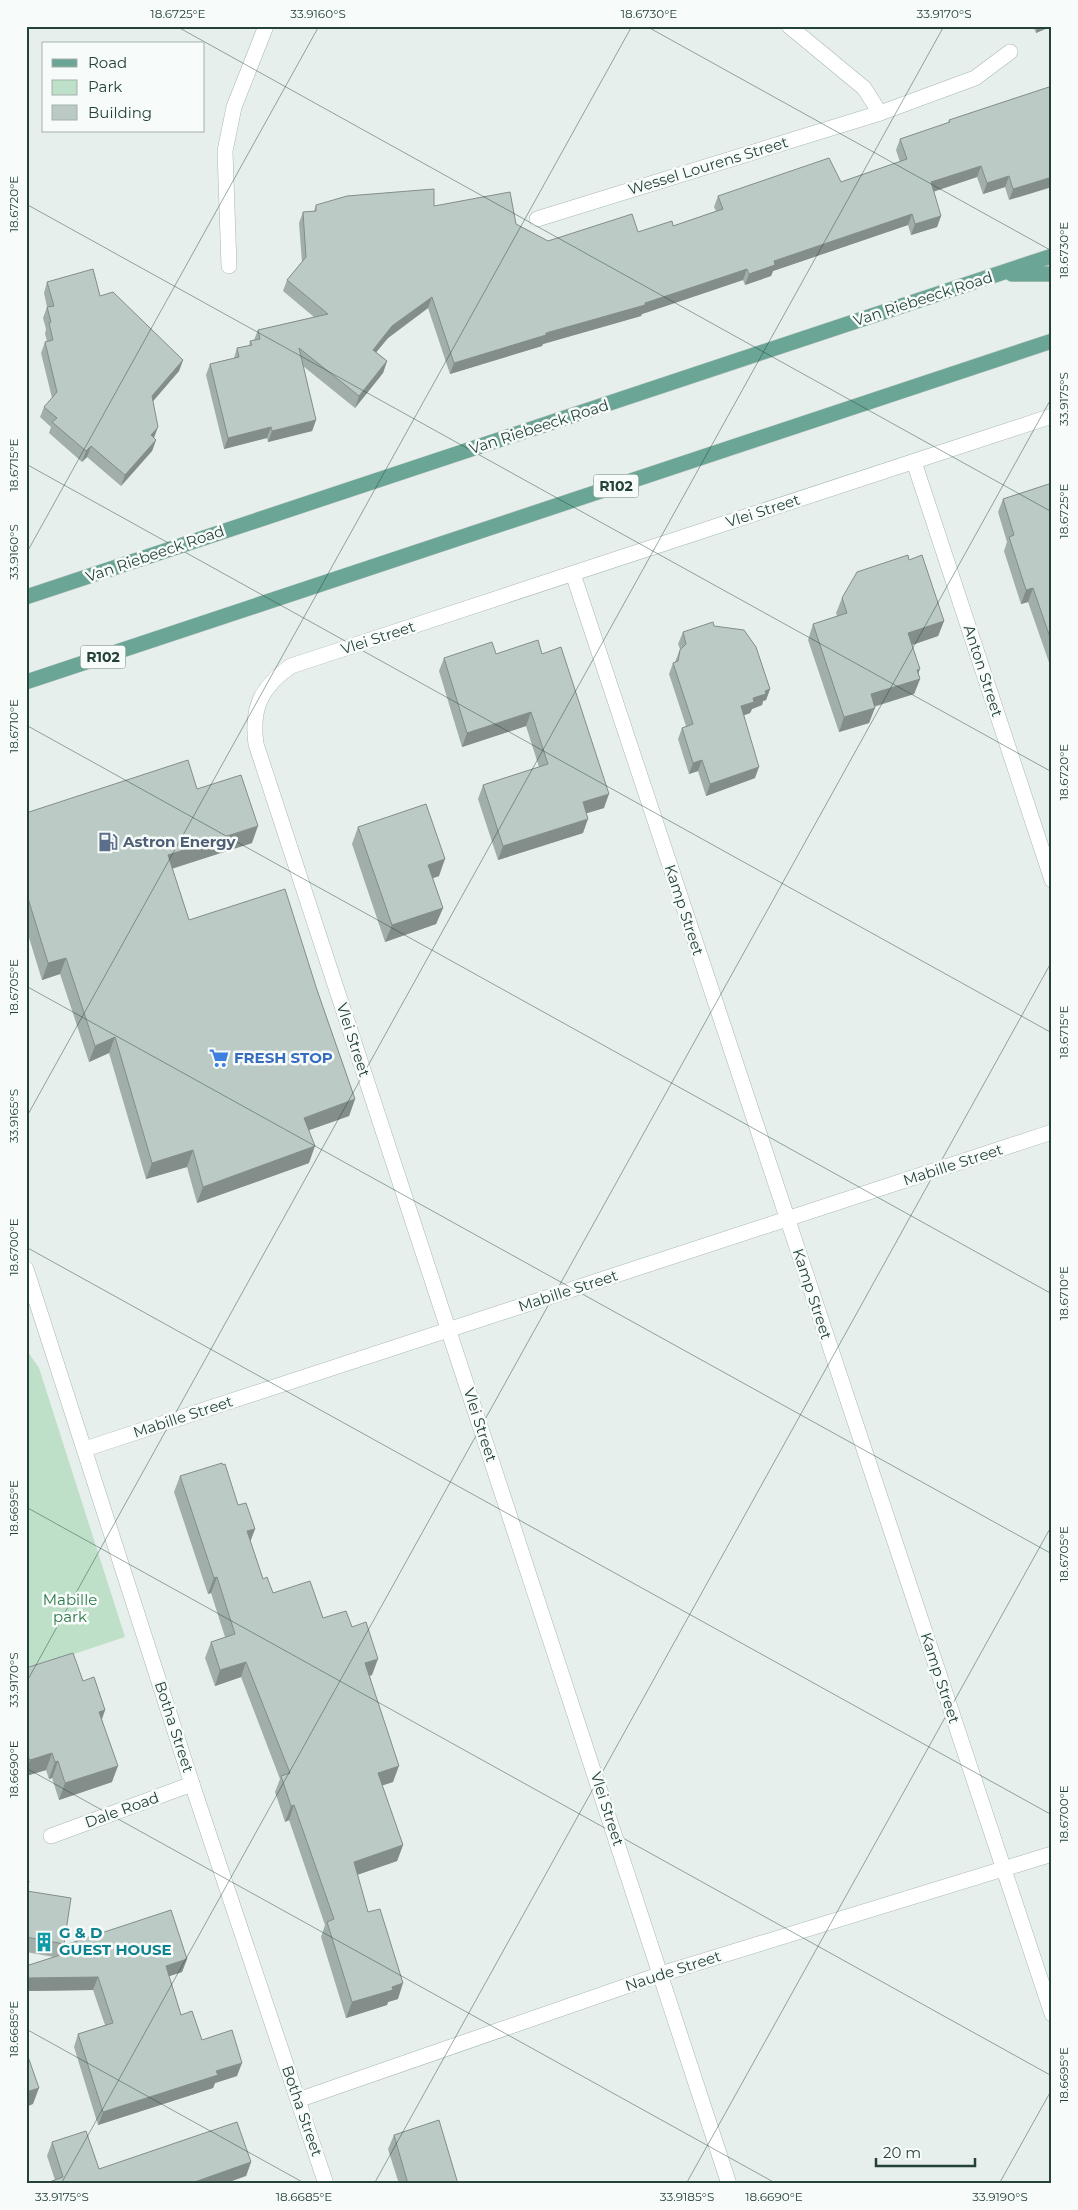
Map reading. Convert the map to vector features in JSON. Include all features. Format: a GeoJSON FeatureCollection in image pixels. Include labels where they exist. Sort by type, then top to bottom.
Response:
{"type":"FeatureCollection","features":[{"type":"Feature","properties":{"kind":"main road","name":"Van Riebeeck Road"},"geometry":{"type":"LineString","coordinates":[[26,597],[1052,256]]}},
{"type":"Feature","properties":{"kind":"main road"},"geometry":{"type":"LineString","coordinates":[[1000,274],[1052,274]]}},
{"type":"Feature","properties":{"kind":"main road","name":"R102"},"geometry":{"type":"LineString","coordinates":[[26,682],[1052,341]]}},
{"type":"Feature","properties":{"kind":"street"},"geometry":{"type":"LineString","coordinates":[[229,266],[225,152],[234,107],[266,26]]}},
{"type":"Feature","properties":{"kind":"street"},"geometry":{"type":"LineString","coordinates":[[790,26],[864,88],[880,113]]}},
{"type":"Feature","properties":{"kind":"street","name":"Wessel Lourens Street"},"geometry":{"type":"LineString","coordinates":[[537,219],[880,113],[975,78],[1010,52]]}},
{"type":"Feature","properties":{"kind":"street","name":"Vlei Street"},"geometry":{"type":"LineString","coordinates":[[729,2184],[256,744],[255,716],[266,688],[277,676],[291,666],[1052,416]]}},
{"type":"Feature","properties":{"kind":"street","name":"Anton Street"},"geometry":{"type":"LineString","coordinates":[[914,462],[1052,880]]}},
{"type":"Feature","properties":{"kind":"street","name":"Kamp Street"},"geometry":{"type":"LineString","coordinates":[[573,574],[1052,2014]]}},
{"type":"Feature","properties":{"kind":"street","name":"Mabille Street"},"geometry":{"type":"LineString","coordinates":[[84,1449],[1052,1132]]}},
{"type":"Feature","properties":{"kind":"street","name":"Botha Street"},"geometry":{"type":"LineString","coordinates":[[26,1269],[31,1301],[84,1449],[192,1784],[326,2184]]}},
{"type":"Feature","properties":{"kind":"street","name":"Dale Road"},"geometry":{"type":"LineString","coordinates":[[51,1836],[192,1784]]}},
{"type":"Feature","properties":{"kind":"street","name":"Naude Street"},"geometry":{"type":"LineString","coordinates":[[298,2100],[661,1974],[1052,1854]]}},
{"type":"Feature","properties":{"kind":"green space","name":"Mabille park"},"geometry":{"type":"Polygon","coordinates":[[[26,1349],[39,1368],[125,1637],[26,1670],[26,1349]]]}},
{"type":"Feature","properties":{"kind":"building"},"geometry":{"type":"Polygon","coordinates":[[[1052,86],[1052,177],[1013,189],[1009,176],[987,183],[981,166],[931,182],[941,216],[915,224],[912,214],[774,261],[775,265],[749,274],[747,269],[645,303],[645,305],[546,333],[546,335],[454,363],[432,297],[392,326],[373,350],[387,361],[359,396],[299,348],[316,420],[272,431],[271,427],[228,438],[210,364],[239,357],[237,348],[252,345],[250,341],[260,339],[258,330],[328,314],[287,280],[306,257],[303,212],[316,211],[316,205],[347,196],[434,189],[434,206],[510,192],[516,224],[548,241],[632,214],[638,232],[672,221],[673,226],[723,209],[718,196],[829,158],[841,182],[907,159],[900,139],[950,122],[949,120],[1052,86]]]}},
{"type":"Feature","properties":{"kind":"building"},"geometry":{"type":"Polygon","coordinates":[[[93,269],[100,296],[113,292],[183,360],[152,396],[158,427],[151,435],[156,440],[125,475],[91,446],[86,451],[52,422],[57,418],[44,407],[57,392],[45,342],[53,340],[47,307],[54,306],[47,282],[93,269]]]}},
{"type":"Feature","properties":{"kind":"building"},"geometry":{"type":"Polygon","coordinates":[[[1052,483],[1052,643],[1033,588],[1026,590],[1009,537],[1014,535],[1003,499],[1052,483]]]}},
{"type":"Feature","properties":{"kind":"building"},"geometry":{"type":"Polygon","coordinates":[[[908,555],[909,560],[922,555],[944,621],[908,633],[920,669],[917,670],[920,679],[871,694],[875,708],[844,717],[813,624],[847,613],[842,598],[857,572],[908,555]]]}},
{"type":"Feature","properties":{"kind":"building"},"geometry":{"type":"Polygon","coordinates":[[[713,622],[714,626],[744,630],[756,647],[770,689],[765,691],[766,694],[753,698],[754,702],[741,706],[759,767],[710,784],[702,760],[693,763],[682,728],[693,724],[673,663],[678,661],[680,650],[686,644],[683,632],[713,622]]]}},
{"type":"Feature","properties":{"kind":"building"},"geometry":{"type":"Polygon","coordinates":[[[538,640],[542,654],[561,647],[609,794],[583,802],[588,819],[503,846],[483,785],[548,764],[531,712],[467,733],[444,658],[492,642],[496,654],[538,640]]]}},
{"type":"Feature","properties":{"kind":"building"},"geometry":{"type":"Polygon","coordinates":[[[188,760],[197,789],[241,775],[258,826],[168,855],[189,920],[285,889],[317,990],[355,1099],[304,1118],[315,1146],[203,1187],[193,1150],[152,1163],[115,1037],[95,1046],[66,958],[48,963],[26,892],[26,813],[188,760]]]}},
{"type":"Feature","properties":{"kind":"building"},"geometry":{"type":"Polygon","coordinates":[[[426,804],[445,859],[428,865],[443,908],[392,925],[358,827],[426,804]]]}},
{"type":"Feature","properties":{"kind":"building"},"geometry":{"type":"Polygon","coordinates":[[[222,1463],[223,1465],[225,1464],[238,1505],[246,1503],[255,1529],[247,1531],[263,1579],[267,1577],[273,1593],[310,1581],[323,1618],[346,1611],[352,1627],[366,1622],[378,1659],[365,1663],[399,1766],[378,1773],[403,1845],[354,1862],[368,1912],[380,1909],[403,1983],[392,1987],[393,1990],[352,2002],[327,1922],[334,1919],[294,1805],[291,1806],[281,1776],[290,1773],[246,1662],[220,1670],[211,1642],[235,1634],[217,1577],[214,1578],[180,1476],[222,1463]]]}},
{"type":"Feature","properties":{"kind":"building"},"geometry":{"type":"Polygon","coordinates":[[[73,1653],[83,1681],[94,1677],[105,1710],[99,1712],[118,1766],[65,1783],[58,1761],[55,1762],[52,1753],[30,1760],[26,1753],[26,1668],[73,1653]]]}},
{"type":"Feature","properties":{"kind":"building"},"geometry":{"type":"Polygon","coordinates":[[[26,1881],[29,1881],[27,1891],[71,1898],[64,1944],[26,1937],[26,1881]]]}},
{"type":"Feature","properties":{"kind":"building"},"geometry":{"type":"Polygon","coordinates":[[[171,1910],[187,1959],[166,1966],[181,2015],[192,2011],[202,2040],[232,2030],[242,2063],[216,2071],[218,2075],[103,2112],[78,2034],[113,2023],[98,1977],[26,1978],[26,1966],[82,1948],[65,1945],[171,1910]]]}},
{"type":"Feature","properties":{"kind":"building"},"geometry":{"type":"Polygon","coordinates":[[[26,2051],[39,2088],[26,2092],[26,2051]]]}},
{"type":"Feature","properties":{"kind":"building"},"geometry":{"type":"Polygon","coordinates":[[[439,2120],[458,2184],[408,2184],[394,2135],[439,2120]]]}},
{"type":"Feature","properties":{"kind":"building"},"geometry":{"type":"Polygon","coordinates":[[[237,2122],[251,2162],[189,2184],[44,2184],[63,2177],[52,2142],[86,2131],[99,2169],[237,2122]]]}},
{"type":"Feature","properties":{"kind":"place","name":"Astron Energy"},"geometry":{"type":"Point","coordinates":[108,842]}},
{"type":"Feature","properties":{"kind":"place","name":"FRESH STOP"},"geometry":{"type":"Point","coordinates":[219,1058]}},
{"type":"Feature","properties":{"kind":"place","name":"G & D GUEST HOUSE"},"geometry":{"type":"Point","coordinates":[44,1942]}}]}
